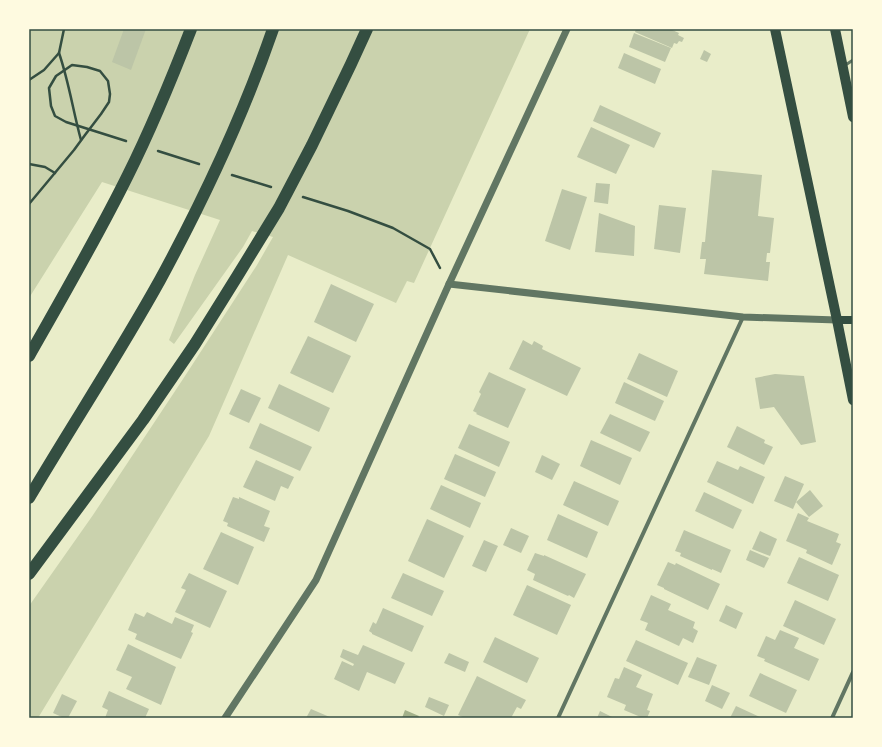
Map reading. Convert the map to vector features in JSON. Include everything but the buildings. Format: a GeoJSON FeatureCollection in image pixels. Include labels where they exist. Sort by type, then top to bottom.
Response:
{"type":"FeatureCollection","features":[{"type":"Feature","properties":{"kind":"highway"},"geometry":{"type":"LineString","coordinates":[[29,356],[72,280],[129,173],[175,71],[191,29]]}},
{"type":"Feature","properties":{"kind":"highway"},"geometry":{"type":"LineString","coordinates":[[29,498],[119,349],[170,260],[232,135],[273,29]]}},
{"type":"Feature","properties":{"kind":"highway"},"geometry":{"type":"LineString","coordinates":[[29,574],[143,420],[238,275],[279,208],[351,64],[366,29]]}},
{"type":"Feature","properties":{"kind":"main road"},"geometry":{"type":"LineString","coordinates":[[775,29],[838,320],[853,400]]}},
{"type":"Feature","properties":{"kind":"main road"},"geometry":{"type":"LineString","coordinates":[[835,29],[853,117]]}},
{"type":"Feature","properties":{"kind":"main road"},"geometry":{"type":"LineString","coordinates":[[838,320],[853,320]]}},
{"type":"Feature","properties":{"kind":"street"},"geometry":{"type":"LineString","coordinates":[[226,718],[316,580],[449,284],[568,29]]}},
{"type":"Feature","properties":{"kind":"street"},"geometry":{"type":"LineString","coordinates":[[449,284],[743,317],[838,320]]}},
{"type":"Feature","properties":{"kind":"street"},"geometry":{"type":"LineString","coordinates":[[558,718],[743,317]]}},
{"type":"Feature","properties":{"kind":"street"},"geometry":{"type":"LineString","coordinates":[[832,718],[853,672]]}},
{"type":"Feature","properties":{"kind":"lane"},"geometry":{"type":"LineString","coordinates":[[843,67],[853,60]]}},
{"type":"Feature","properties":{"kind":"path"},"geometry":{"type":"LineString","coordinates":[[29,80],[30,77],[44,70],[59,53],[64,29]]}},
{"type":"Feature","properties":{"kind":"path"},"geometry":{"type":"LineString","coordinates":[[59,53],[67,77],[81,140]]}},
{"type":"Feature","properties":{"kind":"path"},"geometry":{"type":"LineString","coordinates":[[29,204],[81,140],[109,102],[110,94],[108,81],[100,71],[87,67],[72,66],[56,76],[49,88],[51,106],[55,116],[66,122],[127,142]]}},
{"type":"Feature","properties":{"kind":"path"},"geometry":{"type":"LineString","coordinates":[[158,151],[204,166]]}},
{"type":"Feature","properties":{"kind":"path"},"geometry":{"type":"LineString","coordinates":[[29,164],[45,167],[55,173]]}},
{"type":"Feature","properties":{"kind":"path"},"geometry":{"type":"LineString","coordinates":[[226,173],[272,187]]}},
{"type":"Feature","properties":{"kind":"path"},"geometry":{"type":"LineString","coordinates":[[303,197],[348,211],[393,228],[430,249]]}},
{"type":"Feature","properties":{"kind":"shaded area"},"geometry":{"type":"Polygon","coordinates":[[[29,29],[530,29],[414,283],[407,281],[396,303],[288,255],[209,436],[38,718],[29,718],[29,606],[93,515],[185,376],[257,265],[273,237],[252,231],[243,247],[174,344],[169,340],[195,275],[220,220],[102,182],[29,298],[29,29]]]}},
{"type":"Feature","properties":{"kind":"shaded area"},"geometry":{"type":"Polygon","coordinates":[[[405,710],[419,716],[418,718],[402,718],[405,710]]]}}]}
